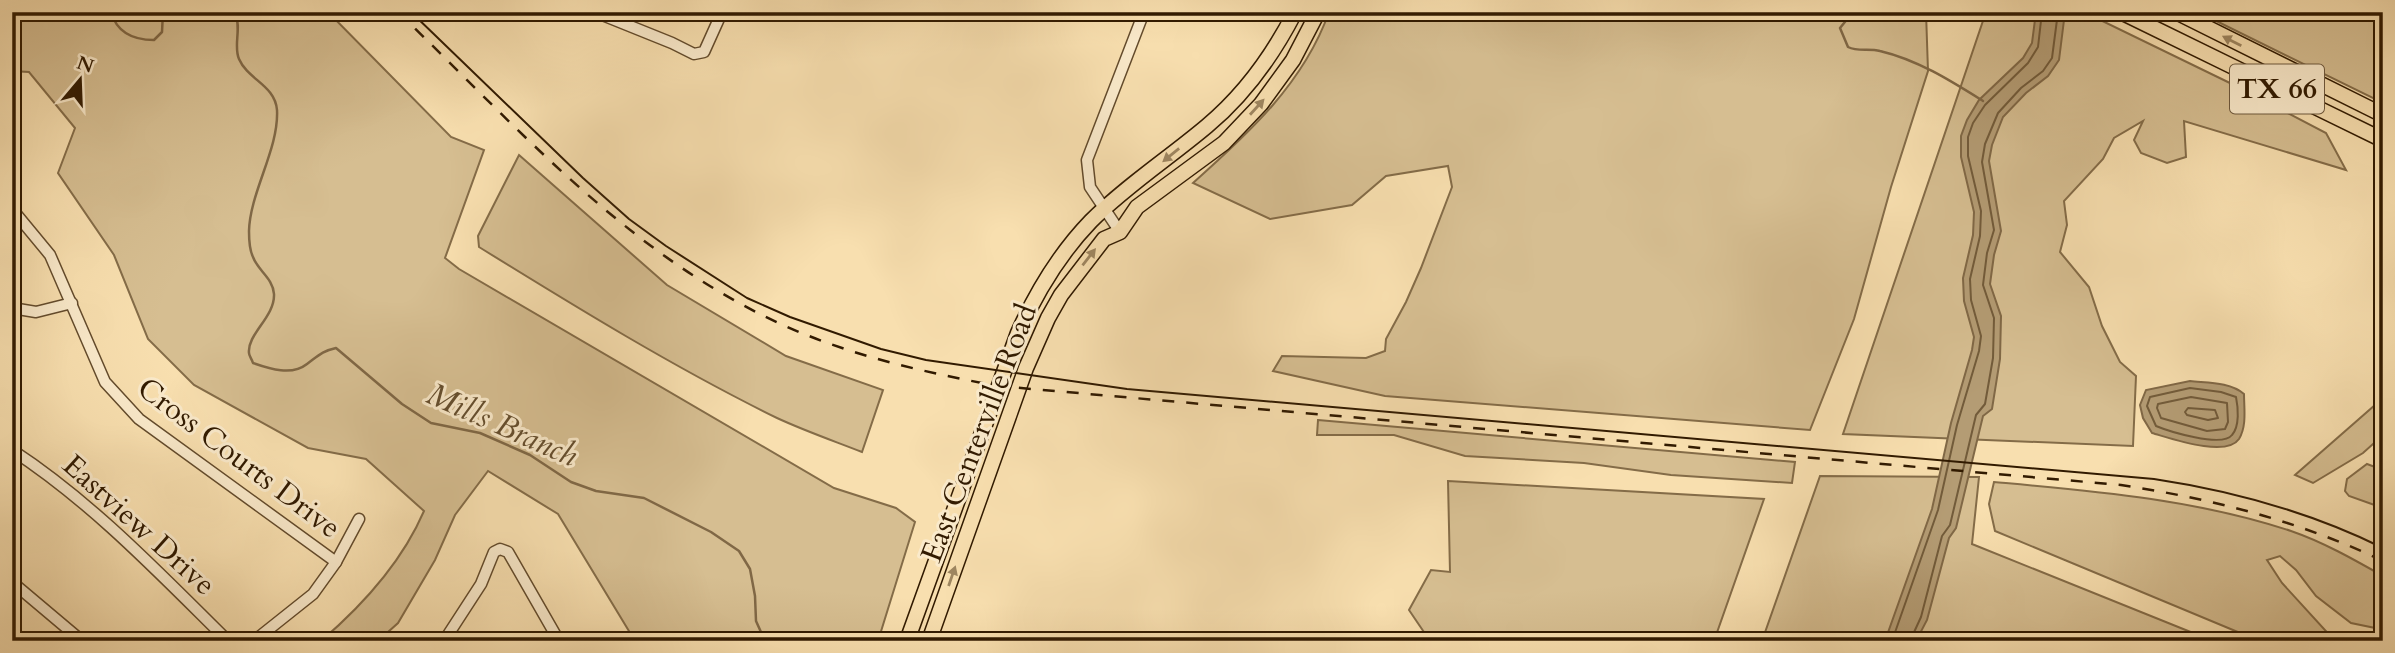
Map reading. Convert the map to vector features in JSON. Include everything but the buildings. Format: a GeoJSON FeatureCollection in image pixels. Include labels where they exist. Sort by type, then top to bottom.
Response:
{"type":"FeatureCollection","features":[{"type":"Feature","properties":{"kind":"main road","name":"East Centerville Road"},"geometry":{"type":"LineString","coordinates":[[910,640],[963,481],[1017,333],[1040,289],[1080,234],[1105,208],[1210,124],[1246,88],[1276,47],[1295,12]]}},
{"type":"Feature","properties":{"kind":"main road","name":"East Centerville Road"},"geometry":{"type":"LineString","coordinates":[[929,641],[1031,356],[1061,295],[1104,239],[1120,232],[1137,207],[1224,143],[1261,104],[1293,60],[1318,12]]}},
{"type":"Feature","properties":{"kind":"main road","name":"TX 66"},"geometry":{"type":"LineString","coordinates":[[2121,12],[2378,137]]}},
{"type":"Feature","properties":{"kind":"main road","name":"TX 66"},"geometry":{"type":"LineString","coordinates":[[2176,12],[2382,115]]}},
{"type":"Feature","properties":{"kind":"main road"},"geometry":{"type":"LineString","coordinates":[[1040,289],[1061,295]]}},
{"type":"Feature","properties":{"kind":"main road"},"geometry":{"type":"LineString","coordinates":[[963,481],[983,488]]}},
{"type":"Feature","properties":{"kind":"street"},"geometry":{"type":"LineString","coordinates":[[595,12],[694,54],[704,52],[722,12]]}},
{"type":"Feature","properties":{"kind":"street"},"geometry":{"type":"LineString","coordinates":[[1120,232],[1090,187],[1087,160],[1144,12]]}},
{"type":"Feature","properties":{"kind":"street","name":"Cross Courts Drive"},"geometry":{"type":"LineString","coordinates":[[12,209],[50,255],[105,382],[120,400],[139,419],[336,562]]}},
{"type":"Feature","properties":{"kind":"street"},"geometry":{"type":"LineString","coordinates":[[12,309],[36,312],[72,303]]}},
{"type":"Feature","properties":{"kind":"street","name":"Eastview Drive"},"geometry":{"type":"LineString","coordinates":[[12,450],[56,480],[116,532],[229,641]]}},
{"type":"Feature","properties":{"kind":"street"},"geometry":{"type":"LineString","coordinates":[[254,641],[313,594],[336,562],[359,519]]}},
{"type":"Feature","properties":{"kind":"street"},"geometry":{"type":"LineString","coordinates":[[444,641],[481,584],[494,552],[500,549],[508,552],[559,641]]}},
{"type":"Feature","properties":{"kind":"street"},"geometry":{"type":"LineString","coordinates":[[12,582],[82,641]]}},
{"type":"Feature","properties":{"kind":"shaded area"},"geometry":{"type":"Polygon","coordinates":[[[12,12],[328,12],[451,137],[484,150],[445,258],[459,269],[834,488],[896,508],[915,522],[878,641],[635,641],[558,514],[488,471],[455,515],[435,560],[398,623],[378,641],[321,641],[352,613],[380,582],[405,548],[424,511],[366,459],[308,448],[194,385],[148,339],[114,255],[58,173],[75,128],[29,72],[12,71],[12,12]]]}},
{"type":"Feature","properties":{"kind":"shaded area"},"geometry":{"type":"Polygon","coordinates":[[[1329,12],[1926,12],[1928,71],[1891,187],[1854,319],[1810,430],[1385,396],[1273,371],[1282,356],[1366,358],[1385,351],[1386,339],[1421,268],[1452,187],[1448,166],[1386,176],[1352,205],[1270,219],[1193,183],[1234,146],[1272,106],[1305,62],[1329,12]]]}},
{"type":"Feature","properties":{"kind":"shaded area"},"geometry":{"type":"Polygon","coordinates":[[[1986,12],[2084,12],[2326,133],[2346,170],[2184,121],[2186,157],[2167,163],[2141,153],[2134,140],[2143,121],[2114,138],[2103,159],[2064,201],[2067,225],[2060,252],[2089,287],[2102,326],[2120,362],[2136,376],[2133,446],[1843,434],[1986,12]]]}},
{"type":"Feature","properties":{"kind":"shaded area"},"geometry":{"type":"Polygon","coordinates":[[[2198,12],[2383,12],[2383,103],[2198,12]]]}},
{"type":"Feature","properties":{"kind":"shaded area"},"geometry":{"type":"Polygon","coordinates":[[[519,155],[667,285],[786,356],[883,390],[862,452],[777,418],[701,379],[479,247],[478,236],[519,155]]]}},
{"type":"Feature","properties":{"kind":"shaded area"},"geometry":{"type":"Polygon","coordinates":[[[2383,398],[2383,435],[2363,453],[2313,483],[2295,475],[2383,398]]]}},
{"type":"Feature","properties":{"kind":"shaded area"},"geometry":{"type":"Polygon","coordinates":[[[1318,420],[1795,462],[1792,483],[1671,475],[1584,463],[1465,456],[1394,435],[1317,435],[1318,420]]]}},
{"type":"Feature","properties":{"kind":"shaded area"},"geometry":{"type":"Polygon","coordinates":[[[2367,464],[2383,470],[2383,508],[2349,496],[2345,491],[2347,479],[2367,464]]]}},
{"type":"Feature","properties":{"kind":"shaded area"},"geometry":{"type":"Polygon","coordinates":[[[1820,476],[1979,477],[1972,544],[2213,641],[1762,641],[1820,476]]]}},
{"type":"Feature","properties":{"kind":"shaded area"},"geometry":{"type":"Polygon","coordinates":[[[1448,481],[1764,499],[1714,641],[1430,641],[1409,610],[1431,570],[1450,572],[1448,481]]]}},
{"type":"Feature","properties":{"kind":"shaded area"},"geometry":{"type":"Polygon","coordinates":[[[1994,482],[2106,493],[2181,504],[2254,520],[2303,535],[2383,576],[2383,635],[2375,628],[2351,623],[2316,596],[2296,570],[2280,556],[2267,560],[2282,583],[2335,641],[2261,641],[2245,635],[1995,531],[1989,504],[1994,482]]]}},
{"type":"Feature","properties":{"kind":"water"},"geometry":{"type":"Polygon","coordinates":[[[2036,12],[2065,12],[2059,60],[2048,76],[2026,93],[2003,117],[1989,161],[2001,231],[1990,284],[2001,316],[2000,359],[1992,409],[1983,416],[1956,528],[1949,538],[1927,620],[1916,641],[1885,641],[1932,509],[1974,337],[1964,301],[1963,278],[1973,235],[1974,212],[1961,157],[1961,136],[1979,100],[2023,58],[2032,43],[2036,12]]]}},
{"type":"Feature","properties":{"kind":"water"},"geometry":{"type":"Polygon","coordinates":[[[2190,381],[2226,385],[2244,394],[2243,428],[2239,439],[2222,447],[2211,447],[2152,433],[2143,418],[2140,405],[2146,390],[2190,381]]]}},
{"type":"Feature","properties":{"kind":"waterway","name":"Mills Branch"},"geometry":{"type":"LineString","coordinates":[[111,12],[117,25],[127,34],[139,39],[154,40],[162,32],[163,12]]}},
{"type":"Feature","properties":{"kind":"waterway","name":"Mills Branch"},"geometry":{"type":"LineString","coordinates":[[235,12],[239,59],[248,72],[271,94],[277,110],[274,140],[254,201],[249,231],[255,262],[271,283],[274,294],[270,310],[252,339],[249,354],[253,363],[274,369],[295,370],[324,352],[336,348],[402,404],[431,423],[480,433],[530,455],[571,482],[596,491],[644,498],[711,532],[739,551],[750,569],[756,621],[765,641]]}},
{"type":"Feature","properties":{"kind":"waterway"},"geometry":{"type":"LineString","coordinates":[[1853,12],[1840,28],[1848,47],[1880,51],[1908,60],[1983,101]]}},
{"type":"Feature","properties":{"kind":"tram line"},"geometry":{"type":"LineString","coordinates":[[411,12],[583,178],[629,219],[666,246],[747,298],[790,317],[881,349],[926,360],[1127,389],[2154,479],[2271,504],[2328,524],[2383,548]]}},
{"type":"Feature","properties":{"kind":"railway"},"geometry":{"type":"LineString","coordinates":[[398,12],[560,170],[646,243],[693,275],[772,320],[866,356],[998,386],[2121,485],[2189,497],[2255,513],[2320,534],[2383,561]]}}]}
